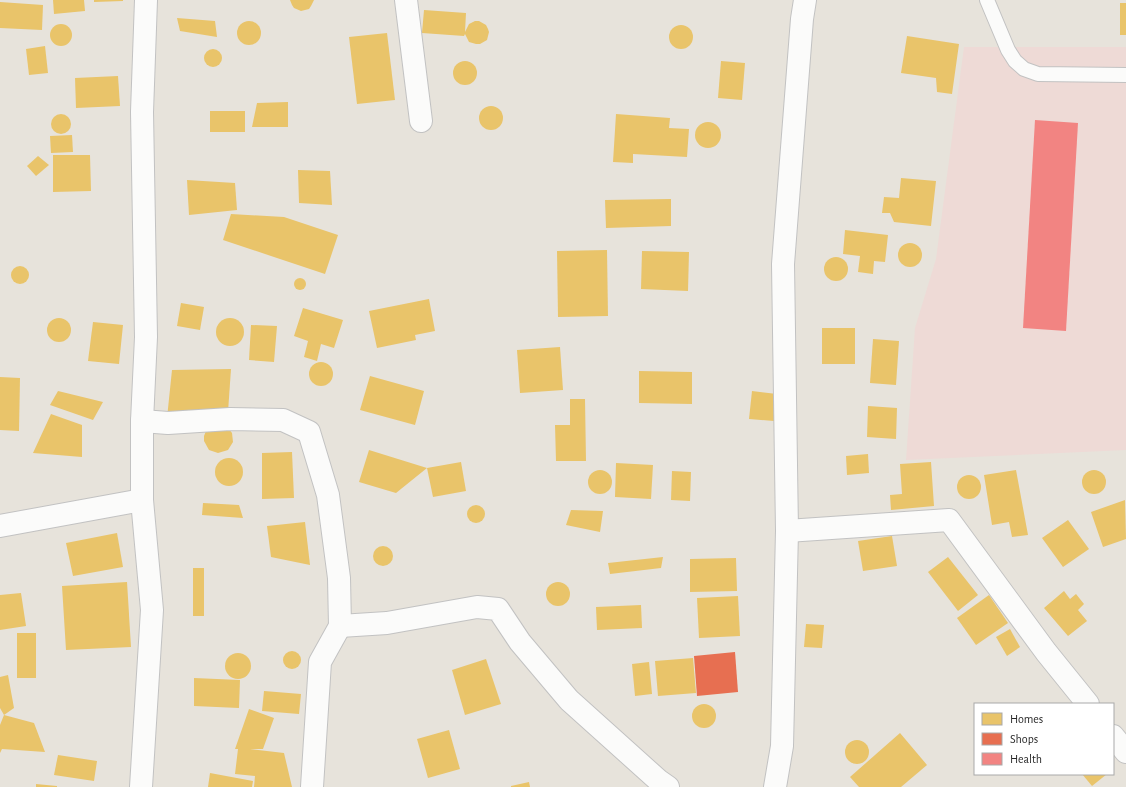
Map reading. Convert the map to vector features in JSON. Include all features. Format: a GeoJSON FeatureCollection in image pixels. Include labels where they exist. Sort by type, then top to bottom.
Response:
{"type":"FeatureCollection","features":[{"type":"Feature","properties":{"kind":"street"},"geometry":{"type":"LineString","coordinates":[[141,787],[152,610],[142,500],[142,421],[146,338],[142,112],[146,0]]}},
{"type":"Feature","properties":{"kind":"street"},"geometry":{"type":"LineString","coordinates":[[406,0],[421,121]]}},
{"type":"Feature","properties":{"kind":"street"},"geometry":{"type":"LineString","coordinates":[[775,787],[782,746],[787,531],[783,264],[802,19],[805,0]]}},
{"type":"Feature","properties":{"kind":"street"},"geometry":{"type":"LineString","coordinates":[[142,421],[168,424],[230,419],[283,420],[309,432],[328,496],[339,578],[340,626],[320,662],[312,787]]}},
{"type":"Feature","properties":{"kind":"street"},"geometry":{"type":"LineString","coordinates":[[0,526],[142,500]]}},
{"type":"Feature","properties":{"kind":"street"},"geometry":{"type":"LineString","coordinates":[[787,531],[949,520],[1046,652],[1087,703]]}},
{"type":"Feature","properties":{"kind":"street"},"geometry":{"type":"LineString","coordinates":[[340,626],[387,623],[477,607],[498,609],[520,642],[569,700],[658,780],[668,787]]}},
{"type":"Feature","properties":{"kind":"street"},"geometry":{"type":"LineString","coordinates":[[1114,737],[1126,752]]}},
{"type":"Feature","properties":{"kind":"lane"},"geometry":{"type":"LineString","coordinates":[[988,0],[1008,50],[1015,61],[1024,69],[1038,74],[1126,75]]}},
{"type":"Feature","properties":{"kind":"shaded area"},"geometry":{"type":"Polygon","coordinates":[[[964,47],[1126,47],[1126,450],[906,460],[915,328],[936,259],[964,47]]]}},
{"type":"Feature","properties":{"kind":"building: Homes"},"geometry":{"type":"Polygon","coordinates":[[[53,0],[84,0],[85,11],[54,14],[53,0]]]}},
{"type":"Feature","properties":{"kind":"building: Homes"},"geometry":{"type":"Polygon","coordinates":[[[94,0],[123,0],[123,1],[94,2],[94,0]]]}},
{"type":"Feature","properties":{"kind":"building: Homes"},"geometry":{"type":"Polygon","coordinates":[[[290,0],[314,0],[309,9],[301,11],[294,8],[290,0]]]}},
{"type":"Feature","properties":{"kind":"building: Homes"},"geometry":{"type":"Polygon","coordinates":[[[0,2],[43,5],[42,30],[0,28],[0,2]]]}},
{"type":"Feature","properties":{"kind":"building: Homes"},"geometry":{"type":"Polygon","coordinates":[[[1120,3],[1126,3],[1126,35],[1120,35],[1120,3]]]}},
{"type":"Feature","properties":{"kind":"building: Homes"},"geometry":{"type":"Polygon","coordinates":[[[424,10],[466,13],[465,32],[469,24],[479,21],[486,25],[488,29],[489,32],[487,40],[480,44],[476,44],[469,42],[465,34],[464,36],[422,33],[424,10]]]}},
{"type":"Feature","properties":{"kind":"building: Homes"},"geometry":{"type":"Polygon","coordinates":[[[177,18],[215,21],[217,37],[180,31],[177,18]]]}},
{"type":"Feature","properties":{"kind":"building: Homes"},"geometry":{"type":"Polygon","coordinates":[[[249,21],[257,25],[261,33],[257,41],[249,45],[241,41],[237,33],[241,25],[249,21]]]}},
{"type":"Feature","properties":{"kind":"building: Homes"},"geometry":{"type":"Polygon","coordinates":[[[57,24],[65,24],[72,31],[72,39],[65,46],[57,46],[50,39],[50,31],[57,24]]]}},
{"type":"Feature","properties":{"kind":"building: Homes"},"geometry":{"type":"Polygon","coordinates":[[[681,25],[686,26],[692,32],[692,42],[686,48],[681,49],[676,48],[670,42],[669,37],[670,32],[676,26],[681,25]]]}},
{"type":"Feature","properties":{"kind":"building: Homes"},"geometry":{"type":"Polygon","coordinates":[[[387,33],[395,100],[357,104],[349,37],[387,33]]]}},
{"type":"Feature","properties":{"kind":"building: Homes"},"geometry":{"type":"Polygon","coordinates":[[[907,36],[959,44],[952,94],[937,92],[936,78],[901,73],[907,36]]]}},
{"type":"Feature","properties":{"kind":"building: Homes"},"geometry":{"type":"Polygon","coordinates":[[[45,46],[48,73],[29,75],[26,49],[45,46]]]}},
{"type":"Feature","properties":{"kind":"building: Homes"},"geometry":{"type":"Polygon","coordinates":[[[209,49],[217,49],[222,54],[220,65],[217,67],[209,67],[204,62],[204,54],[209,49]]]}},
{"type":"Feature","properties":{"kind":"building: Homes"},"geometry":{"type":"Polygon","coordinates":[[[465,61],[470,62],[476,68],[476,78],[470,84],[465,85],[460,84],[454,78],[453,73],[454,68],[460,62],[465,61]]]}},
{"type":"Feature","properties":{"kind":"building: Homes"},"geometry":{"type":"Polygon","coordinates":[[[721,61],[745,63],[742,100],[718,98],[721,61]]]}},
{"type":"Feature","properties":{"kind":"building: Homes"},"geometry":{"type":"Polygon","coordinates":[[[118,76],[120,106],[76,108],[75,78],[118,76]]]}},
{"type":"Feature","properties":{"kind":"building: Homes"},"geometry":{"type":"Polygon","coordinates":[[[288,102],[288,127],[252,127],[257,103],[288,102]]]}},
{"type":"Feature","properties":{"kind":"building: Homes"},"geometry":{"type":"Polygon","coordinates":[[[491,106],[496,107],[502,113],[502,123],[496,129],[491,130],[486,129],[480,123],[479,118],[480,113],[486,107],[491,106]]]}},
{"type":"Feature","properties":{"kind":"building: Homes"},"geometry":{"type":"Polygon","coordinates":[[[210,111],[245,111],[245,132],[210,132],[210,111]]]}},
{"type":"Feature","properties":{"kind":"building: Homes"},"geometry":{"type":"Polygon","coordinates":[[[61,114],[68,117],[71,124],[68,131],[61,134],[54,131],[51,124],[54,117],[61,114]]]}},
{"type":"Feature","properties":{"kind":"building: Homes"},"geometry":{"type":"Polygon","coordinates":[[[616,114],[670,118],[669,128],[689,129],[687,157],[633,154],[633,163],[613,162],[616,114]]]}},
{"type":"Feature","properties":{"kind":"building: Homes"},"geometry":{"type":"Polygon","coordinates":[[[708,122],[717,126],[721,135],[717,144],[708,148],[699,144],[695,135],[699,126],[708,122]]]}},
{"type":"Feature","properties":{"kind":"building: Homes"},"geometry":{"type":"Polygon","coordinates":[[[72,135],[73,152],[51,153],[50,136],[72,135]]]}},
{"type":"Feature","properties":{"kind":"building: Homes"},"geometry":{"type":"Polygon","coordinates":[[[53,155],[90,155],[91,191],[53,192],[53,155]]]}},
{"type":"Feature","properties":{"kind":"building: Homes"},"geometry":{"type":"Polygon","coordinates":[[[38,156],[49,165],[36,176],[27,166],[38,156]]]}},
{"type":"Feature","properties":{"kind":"building: Homes"},"geometry":{"type":"Polygon","coordinates":[[[298,170],[330,171],[332,205],[299,203],[298,170]]]}},
{"type":"Feature","properties":{"kind":"building: Homes"},"geometry":{"type":"Polygon","coordinates":[[[901,178],[936,181],[931,226],[894,222],[890,213],[882,213],[884,197],[899,198],[901,178]]]}},
{"type":"Feature","properties":{"kind":"building: Homes"},"geometry":{"type":"Polygon","coordinates":[[[187,180],[235,183],[237,210],[189,215],[187,180]]]}},
{"type":"Feature","properties":{"kind":"building: Homes"},"geometry":{"type":"Polygon","coordinates":[[[671,199],[671,226],[606,228],[605,200],[671,199]]]}},
{"type":"Feature","properties":{"kind":"building: Homes"},"geometry":{"type":"Polygon","coordinates":[[[231,214],[284,217],[338,235],[325,274],[223,240],[231,214]]]}},
{"type":"Feature","properties":{"kind":"building: Homes"},"geometry":{"type":"Polygon","coordinates":[[[845,230],[888,235],[885,262],[874,261],[873,274],[858,272],[860,256],[843,254],[845,230]]]}},
{"type":"Feature","properties":{"kind":"building: Homes"},"geometry":{"type":"Polygon","coordinates":[[[910,243],[918,247],[922,255],[918,263],[910,267],[902,263],[898,255],[902,247],[910,243]]]}},
{"type":"Feature","properties":{"kind":"building: Homes"},"geometry":{"type":"Polygon","coordinates":[[[607,250],[608,316],[558,317],[557,251],[607,250]]]}},
{"type":"Feature","properties":{"kind":"building: Homes"},"geometry":{"type":"Polygon","coordinates":[[[642,251],[689,252],[688,291],[641,289],[642,251]]]}},
{"type":"Feature","properties":{"kind":"building: Homes"},"geometry":{"type":"Polygon","coordinates":[[[836,257],[841,258],[847,264],[847,274],[841,280],[836,281],[831,280],[825,274],[824,269],[825,264],[831,258],[836,257]]]}},
{"type":"Feature","properties":{"kind":"building: Homes"},"geometry":{"type":"Polygon","coordinates":[[[16,266],[24,266],[29,271],[27,282],[24,284],[16,284],[11,279],[11,271],[16,266]]]}},
{"type":"Feature","properties":{"kind":"building: Homes"},"geometry":{"type":"Polygon","coordinates":[[[300,278],[304,280],[306,284],[304,288],[300,290],[296,288],[294,284],[296,280],[300,278]]]}},
{"type":"Feature","properties":{"kind":"building: Homes"},"geometry":{"type":"Polygon","coordinates":[[[429,299],[435,331],[415,335],[416,340],[377,348],[369,311],[429,299]]]}},
{"type":"Feature","properties":{"kind":"building: Homes"},"geometry":{"type":"Polygon","coordinates":[[[181,303],[204,307],[200,330],[177,326],[181,303]]]}},
{"type":"Feature","properties":{"kind":"building: Homes"},"geometry":{"type":"Polygon","coordinates":[[[303,308],[343,320],[334,348],[321,344],[317,361],[304,357],[308,341],[294,336],[303,308]]]}},
{"type":"Feature","properties":{"kind":"building: Homes"},"geometry":{"type":"Polygon","coordinates":[[[59,318],[68,321],[71,330],[68,339],[59,342],[50,339],[47,330],[50,321],[59,318]]]}},
{"type":"Feature","properties":{"kind":"building: Homes"},"geometry":{"type":"Polygon","coordinates":[[[230,318],[236,319],[240,322],[243,326],[243,338],[240,342],[236,345],[230,346],[224,345],[220,342],[217,338],[216,332],[217,326],[220,322],[224,319],[230,318]]]}},
{"type":"Feature","properties":{"kind":"building: Homes"},"geometry":{"type":"Polygon","coordinates":[[[93,322],[123,325],[119,364],[88,361],[93,322]]]}},
{"type":"Feature","properties":{"kind":"building: Homes"},"geometry":{"type":"Polygon","coordinates":[[[251,325],[277,326],[274,362],[249,360],[251,325]]]}},
{"type":"Feature","properties":{"kind":"building: Homes"},"geometry":{"type":"Polygon","coordinates":[[[822,328],[855,328],[855,364],[822,364],[822,328]]]}},
{"type":"Feature","properties":{"kind":"building: Homes"},"geometry":{"type":"Polygon","coordinates":[[[873,339],[899,341],[896,385],[870,383],[873,339]]]}},
{"type":"Feature","properties":{"kind":"building: Homes"},"geometry":{"type":"Polygon","coordinates":[[[560,347],[563,390],[520,393],[517,350],[560,347]]]}},
{"type":"Feature","properties":{"kind":"building: Homes"},"geometry":{"type":"Polygon","coordinates":[[[321,362],[330,365],[333,374],[330,383],[321,386],[312,383],[309,374],[312,365],[321,362]]]}},
{"type":"Feature","properties":{"kind":"building: Homes"},"geometry":{"type":"Polygon","coordinates":[[[231,369],[228,412],[167,418],[172,370],[231,369]]]}},
{"type":"Feature","properties":{"kind":"building: Homes"},"geometry":{"type":"Polygon","coordinates":[[[639,371],[692,372],[692,404],[639,403],[639,371]]]}},
{"type":"Feature","properties":{"kind":"building: Homes"},"geometry":{"type":"Polygon","coordinates":[[[370,376],[424,391],[415,425],[360,410],[370,376]]]}},
{"type":"Feature","properties":{"kind":"building: Homes"},"geometry":{"type":"Polygon","coordinates":[[[0,377],[20,378],[19,431],[0,430],[0,377]]]}},
{"type":"Feature","properties":{"kind":"building: Homes"},"geometry":{"type":"Polygon","coordinates":[[[58,391],[103,402],[93,420],[50,405],[58,391]]]}},
{"type":"Feature","properties":{"kind":"building: Homes"},"geometry":{"type":"Polygon","coordinates":[[[752,391],[777,394],[774,421],[749,419],[752,391]]]}},
{"type":"Feature","properties":{"kind":"building: Homes"},"geometry":{"type":"Polygon","coordinates":[[[570,399],[585,399],[586,461],[556,461],[555,425],[570,425],[570,399]]]}},
{"type":"Feature","properties":{"kind":"building: Homes"},"geometry":{"type":"Polygon","coordinates":[[[868,406],[897,408],[896,439],[867,437],[868,406]]]}},
{"type":"Feature","properties":{"kind":"building: Homes"},"geometry":{"type":"Polygon","coordinates":[[[51,414],[82,425],[82,457],[33,453],[51,414]]]}},
{"type":"Feature","properties":{"kind":"building: Homes"},"geometry":{"type":"Polygon","coordinates":[[[229,429],[232,433],[233,442],[228,450],[218,453],[209,450],[204,441],[206,431],[229,429]]]}},
{"type":"Feature","properties":{"kind":"building: Homes"},"geometry":{"type":"Polygon","coordinates":[[[369,450],[427,468],[396,493],[359,482],[369,450]]]}},
{"type":"Feature","properties":{"kind":"building: Homes"},"geometry":{"type":"Polygon","coordinates":[[[292,452],[294,498],[262,499],[262,453],[292,452]]]}},
{"type":"Feature","properties":{"kind":"building: Homes"},"geometry":{"type":"Polygon","coordinates":[[[868,454],[869,473],[847,475],[846,456],[868,454]]]}},
{"type":"Feature","properties":{"kind":"building: Homes"},"geometry":{"type":"Polygon","coordinates":[[[229,458],[235,459],[239,462],[242,466],[242,478],[239,482],[235,485],[229,486],[223,485],[219,482],[216,478],[215,472],[216,466],[219,462],[223,459],[229,458]]]}},
{"type":"Feature","properties":{"kind":"building: Homes"},"geometry":{"type":"Polygon","coordinates":[[[461,462],[466,491],[433,497],[427,468],[461,462]]]}},
{"type":"Feature","properties":{"kind":"building: Homes"},"geometry":{"type":"Polygon","coordinates":[[[931,462],[934,506],[891,510],[890,495],[902,494],[900,464],[931,462]]]}},
{"type":"Feature","properties":{"kind":"building: Homes"},"geometry":{"type":"Polygon","coordinates":[[[616,463],[653,465],[651,499],[615,497],[616,463]]]}},
{"type":"Feature","properties":{"kind":"building: Homes"},"geometry":{"type":"Polygon","coordinates":[[[600,470],[608,474],[612,482],[608,490],[600,494],[592,490],[588,482],[592,474],[600,470]]]}},
{"type":"Feature","properties":{"kind":"building: Homes"},"geometry":{"type":"Polygon","coordinates":[[[1016,470],[1028,535],[1012,537],[1009,522],[992,525],[984,475],[1016,470]]]}},
{"type":"Feature","properties":{"kind":"building: Homes"},"geometry":{"type":"Polygon","coordinates":[[[1094,470],[1102,474],[1106,482],[1102,490],[1094,494],[1086,490],[1082,482],[1086,474],[1094,470]]]}},
{"type":"Feature","properties":{"kind":"building: Homes"},"geometry":{"type":"Polygon","coordinates":[[[672,471],[691,472],[690,501],[671,500],[672,471]]]}},
{"type":"Feature","properties":{"kind":"building: Homes"},"geometry":{"type":"Polygon","coordinates":[[[969,475],[977,479],[981,487],[977,495],[969,499],[961,495],[957,487],[961,479],[969,475]]]}},
{"type":"Feature","properties":{"kind":"building: Homes"},"geometry":{"type":"Polygon","coordinates":[[[1125,500],[1126,539],[1103,547],[1091,512],[1125,500]]]}},
{"type":"Feature","properties":{"kind":"building: Homes"},"geometry":{"type":"Polygon","coordinates":[[[203,503],[239,505],[243,518],[202,515],[203,503]]]}},
{"type":"Feature","properties":{"kind":"building: Homes"},"geometry":{"type":"Polygon","coordinates":[[[476,505],[482,508],[485,514],[482,520],[476,523],[470,520],[467,514],[470,508],[476,505]]]}},
{"type":"Feature","properties":{"kind":"building: Homes"},"geometry":{"type":"Polygon","coordinates":[[[571,510],[603,511],[600,532],[566,525],[571,510]]]}},
{"type":"Feature","properties":{"kind":"building: Homes"},"geometry":{"type":"Polygon","coordinates":[[[1068,520],[1089,549],[1063,567],[1042,538],[1068,520]]]}},
{"type":"Feature","properties":{"kind":"building: Homes"},"geometry":{"type":"Polygon","coordinates":[[[305,522],[310,565],[271,557],[267,526],[305,522]]]}},
{"type":"Feature","properties":{"kind":"building: Homes"},"geometry":{"type":"Polygon","coordinates":[[[117,533],[123,567],[73,576],[66,543],[117,533]]]}},
{"type":"Feature","properties":{"kind":"building: Homes"},"geometry":{"type":"Polygon","coordinates":[[[892,536],[897,566],[863,571],[858,541],[892,536]]]}},
{"type":"Feature","properties":{"kind":"building: Homes"},"geometry":{"type":"Polygon","coordinates":[[[379,546],[387,546],[393,552],[393,560],[387,566],[379,566],[373,560],[373,552],[379,546]]]}},
{"type":"Feature","properties":{"kind":"building: Homes"},"geometry":{"type":"Polygon","coordinates":[[[663,557],[661,568],[610,574],[608,563],[663,557]]]}},
{"type":"Feature","properties":{"kind":"building: Homes"},"geometry":{"type":"Polygon","coordinates":[[[948,557],[978,595],[958,611],[928,572],[948,557]]]}},
{"type":"Feature","properties":{"kind":"building: Homes"},"geometry":{"type":"Polygon","coordinates":[[[736,558],[737,591],[690,592],[690,559],[736,558]]]}},
{"type":"Feature","properties":{"kind":"building: Homes"},"geometry":{"type":"Polygon","coordinates":[[[193,568],[204,568],[204,616],[193,616],[193,568]]]}},
{"type":"Feature","properties":{"kind":"building: Homes"},"geometry":{"type":"Polygon","coordinates":[[[127,582],[131,647],[66,650],[62,586],[127,582]]]}},
{"type":"Feature","properties":{"kind":"building: Homes"},"geometry":{"type":"Polygon","coordinates":[[[558,582],[566,586],[570,594],[566,602],[558,606],[550,602],[546,594],[550,586],[558,582]]]}},
{"type":"Feature","properties":{"kind":"building: Homes"},"geometry":{"type":"Polygon","coordinates":[[[1064,591],[1070,599],[1076,594],[1084,604],[1078,610],[1087,621],[1068,636],[1044,608],[1064,591]]]}},
{"type":"Feature","properties":{"kind":"building: Homes"},"geometry":{"type":"Polygon","coordinates":[[[21,593],[26,626],[0,630],[0,595],[21,593]]]}},
{"type":"Feature","properties":{"kind":"building: Homes"},"geometry":{"type":"Polygon","coordinates":[[[989,595],[1008,623],[976,645],[957,618],[989,595]]]}},
{"type":"Feature","properties":{"kind":"building: Homes"},"geometry":{"type":"Polygon","coordinates":[[[738,596],[740,636],[699,638],[697,598],[738,596]]]}},
{"type":"Feature","properties":{"kind":"building: Homes"},"geometry":{"type":"Polygon","coordinates":[[[641,605],[642,628],[597,630],[596,607],[641,605]]]}},
{"type":"Feature","properties":{"kind":"building: Homes"},"geometry":{"type":"Polygon","coordinates":[[[806,624],[824,625],[822,648],[804,647],[806,624]]]}},
{"type":"Feature","properties":{"kind":"building: Homes"},"geometry":{"type":"Polygon","coordinates":[[[1010,629],[1020,647],[1007,656],[996,637],[1010,629]]]}},
{"type":"Feature","properties":{"kind":"building: Homes"},"geometry":{"type":"Polygon","coordinates":[[[17,633],[36,633],[36,678],[17,678],[17,633]]]}},
{"type":"Feature","properties":{"kind":"building: Homes"},"geometry":{"type":"Polygon","coordinates":[[[292,651],[298,654],[301,660],[298,666],[292,669],[286,666],[283,660],[286,654],[292,651]]]}},
{"type":"Feature","properties":{"kind":"building: Homes"},"geometry":{"type":"Polygon","coordinates":[[[238,653],[247,657],[251,666],[247,675],[238,679],[229,675],[225,666],[229,657],[238,653]]]}},
{"type":"Feature","properties":{"kind":"building: Homes"},"geometry":{"type":"Polygon","coordinates":[[[693,658],[696,693],[658,696],[655,661],[693,658]]]}},
{"type":"Feature","properties":{"kind":"building: Homes"},"geometry":{"type":"Polygon","coordinates":[[[486,659],[501,704],[465,715],[452,670],[486,659]]]}},
{"type":"Feature","properties":{"kind":"building: Homes"},"geometry":{"type":"Polygon","coordinates":[[[649,662],[652,694],[635,696],[632,664],[649,662]]]}},
{"type":"Feature","properties":{"kind":"building: Homes"},"geometry":{"type":"Polygon","coordinates":[[[8,675],[14,708],[4,715],[0,708],[0,677],[8,675]]]}},
{"type":"Feature","properties":{"kind":"building: Homes"},"geometry":{"type":"Polygon","coordinates":[[[194,678],[240,680],[239,708],[194,706],[194,678]]]}},
{"type":"Feature","properties":{"kind":"building: Homes"},"geometry":{"type":"Polygon","coordinates":[[[264,691],[301,694],[299,714],[262,711],[264,691]]]}},
{"type":"Feature","properties":{"kind":"building: Homes"},"geometry":{"type":"Polygon","coordinates":[[[704,704],[709,705],[715,711],[715,721],[709,727],[704,728],[699,727],[693,721],[692,716],[693,711],[699,705],[704,704]]]}},
{"type":"Feature","properties":{"kind":"building: Homes"},"geometry":{"type":"Polygon","coordinates":[[[249,709],[274,718],[263,749],[250,749],[284,753],[292,787],[254,787],[255,776],[235,774],[238,749],[235,749],[249,709]]]}},
{"type":"Feature","properties":{"kind":"building: Homes"},"geometry":{"type":"Polygon","coordinates":[[[4,715],[34,723],[45,752],[2,749],[0,753],[0,725],[4,715]]]}},
{"type":"Feature","properties":{"kind":"building: Homes"},"geometry":{"type":"Polygon","coordinates":[[[449,730],[460,769],[428,778],[417,739],[449,730]]]}},
{"type":"Feature","properties":{"kind":"building: Homes"},"geometry":{"type":"Polygon","coordinates":[[[900,733],[927,765],[901,787],[859,787],[850,777],[900,733]]]}},
{"type":"Feature","properties":{"kind":"building: Homes"},"geometry":{"type":"Polygon","coordinates":[[[857,740],[865,744],[869,752],[865,760],[857,764],[849,760],[845,752],[849,744],[857,740]]]}},
{"type":"Feature","properties":{"kind":"building: Homes"},"geometry":{"type":"Polygon","coordinates":[[[58,755],[97,761],[94,781],[54,775],[58,755]]]}},
{"type":"Feature","properties":{"kind":"building: Homes"},"geometry":{"type":"Polygon","coordinates":[[[210,773],[253,781],[252,787],[208,787],[210,773]]]}},
{"type":"Feature","properties":{"kind":"building: Homes"},"geometry":{"type":"Polygon","coordinates":[[[1083,775],[1106,775],[1092,786],[1083,775]]]}},
{"type":"Feature","properties":{"kind":"building: Homes"},"geometry":{"type":"Polygon","coordinates":[[[529,782],[530,787],[511,787],[511,786],[529,782]]]}},
{"type":"Feature","properties":{"kind":"building: Homes"},"geometry":{"type":"Polygon","coordinates":[[[36,784],[57,786],[57,787],[36,787],[36,784]]]}},
{"type":"Feature","properties":{"kind":"building: Shops"},"geometry":{"type":"Polygon","coordinates":[[[735,652],[738,692],[697,696],[694,656],[735,652]]]}},
{"type":"Feature","properties":{"kind":"building: Health"},"geometry":{"type":"Polygon","coordinates":[[[1035,120],[1078,123],[1066,331],[1023,328],[1035,120]]]}}]}
